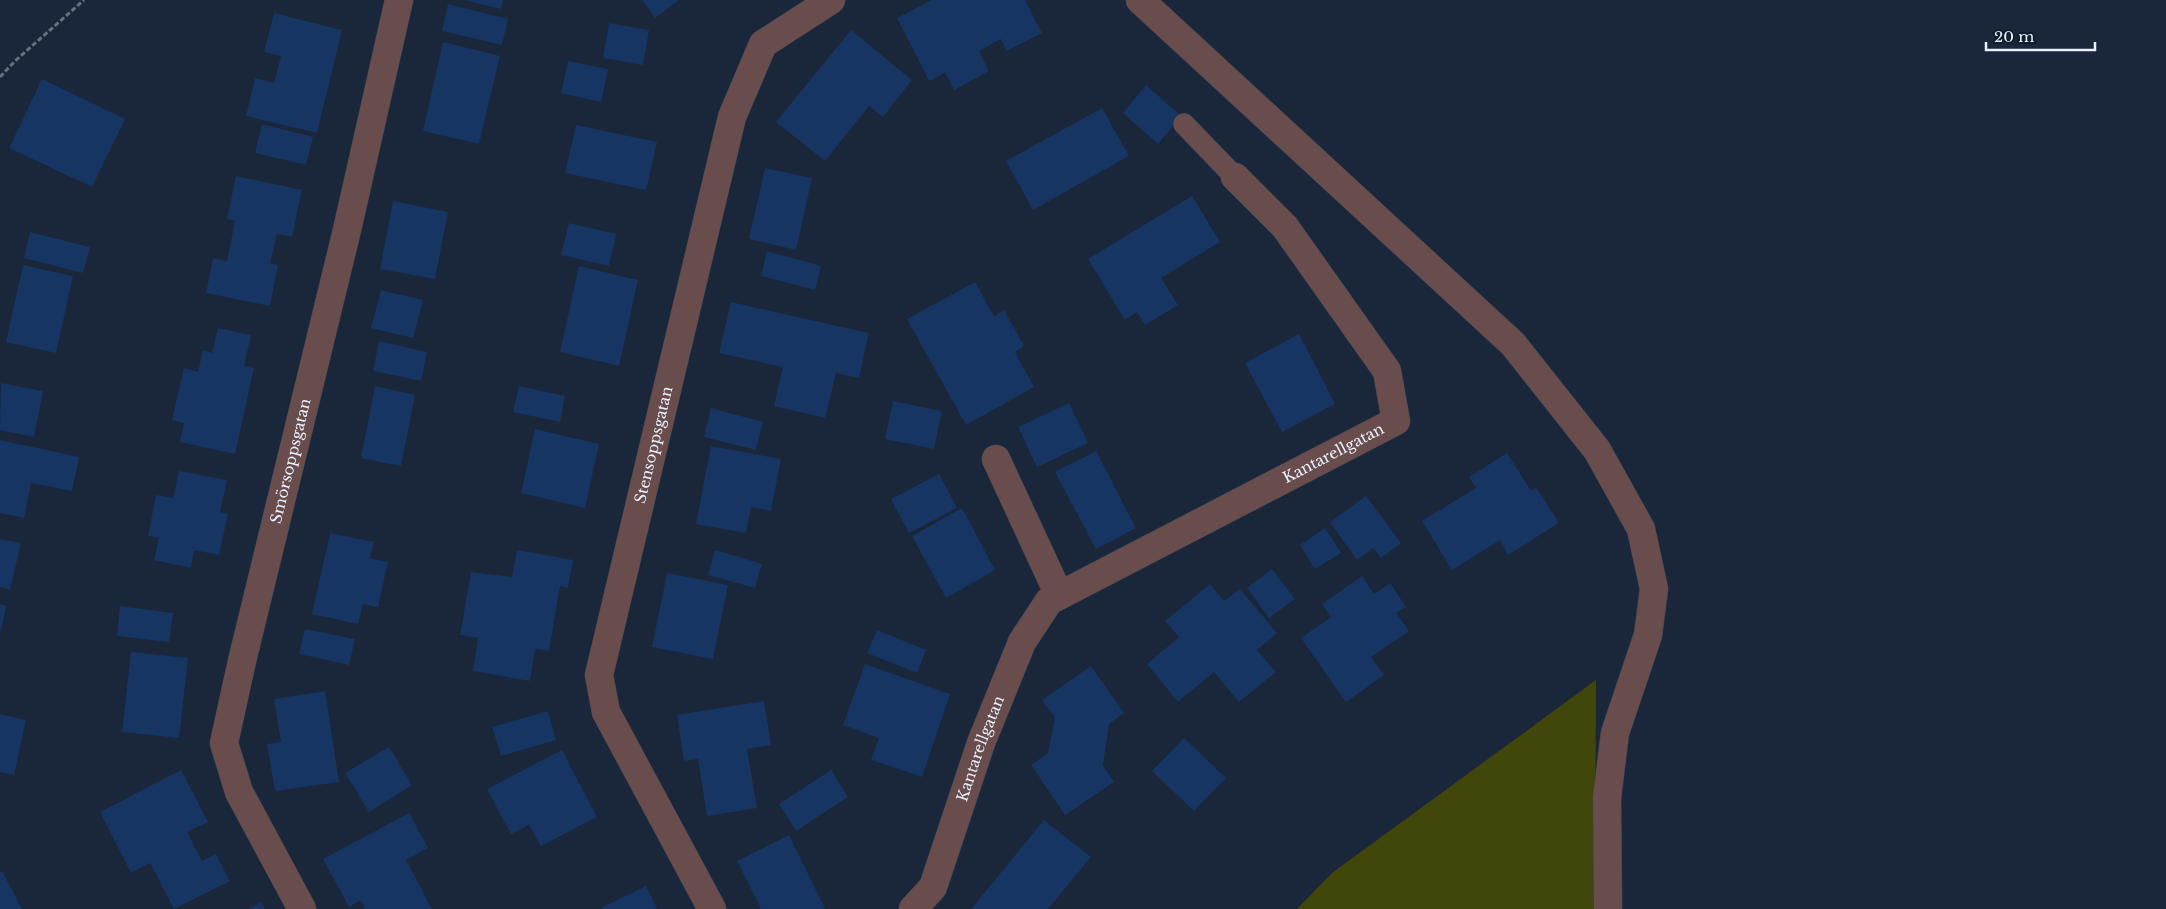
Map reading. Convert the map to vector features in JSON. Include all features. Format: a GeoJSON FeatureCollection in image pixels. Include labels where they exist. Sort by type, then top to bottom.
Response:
{"type":"FeatureCollection","features":[{"type":"Feature","properties":{"kind":"street","name":"Smörsoppsgatan"},"geometry":{"type":"LineString","coordinates":[[302,909],[240,792],[224,743],[242,661],[349,221],[399,0]]}},
{"type":"Feature","properties":{"kind":"street","name":"Stensoppsgatan"},"geometry":{"type":"LineString","coordinates":[[712,909],[606,712],[599,675],[732,117],[763,44],[831,0]]}},
{"type":"Feature","properties":{"kind":"street"},"geometry":{"type":"LineString","coordinates":[[1140,0],[1513,344],[1597,450],[1641,528],[1654,589],[1648,635],[1615,733],[1607,798],[1608,909]]}},
{"type":"Feature","properties":{"kind":"street","name":"Kantarellgatan"},"geometry":{"type":"LineString","coordinates":[[913,909],[933,887],[981,743],[1022,642],[1049,601],[1396,422],[1387,371],[1285,227],[1235,177]]}},
{"type":"Feature","properties":{"kind":"street"},"geometry":{"type":"LineString","coordinates":[[996,459],[1060,595]]}},
{"type":"Feature","properties":{"kind":"lane"},"geometry":{"type":"LineString","coordinates":[[1184,124],[1235,177]]}},
{"type":"Feature","properties":{"kind":"path"},"geometry":{"type":"LineString","coordinates":[[0,77],[15,61],[84,0]]}},
{"type":"Feature","properties":{"kind":"green space"},"geometry":{"type":"Polygon","coordinates":[[[1596,680],[1595,909],[1297,909],[1332,873],[1596,680]]]}},
{"type":"Feature","properties":{"kind":"building"},"geometry":{"type":"Polygon","coordinates":[[[464,0],[503,0],[501,9],[464,0]]]}},
{"type":"Feature","properties":{"kind":"building"},"geometry":{"type":"Polygon","coordinates":[[[642,0],[679,0],[655,18],[642,0]]]}},
{"type":"Feature","properties":{"kind":"building"},"geometry":{"type":"Polygon","coordinates":[[[932,0],[1025,0],[1042,33],[1007,51],[1001,39],[979,51],[989,71],[954,90],[945,73],[929,81],[897,18],[932,0]]]}},
{"type":"Feature","properties":{"kind":"building"},"geometry":{"type":"Polygon","coordinates":[[[448,4],[508,19],[502,45],[442,31],[448,4]]]}},
{"type":"Feature","properties":{"kind":"building"},"geometry":{"type":"Polygon","coordinates":[[[274,13],[342,30],[317,133],[246,116],[255,78],[274,83],[281,56],[264,52],[274,13]]]}},
{"type":"Feature","properties":{"kind":"building"},"geometry":{"type":"Polygon","coordinates":[[[609,23],[649,30],[643,65],[603,58],[609,23]]]}},
{"type":"Feature","properties":{"kind":"building"},"geometry":{"type":"Polygon","coordinates":[[[851,30],[912,80],[883,117],[869,106],[825,161],[776,122],[851,30]]]}},
{"type":"Feature","properties":{"kind":"building"},"geometry":{"type":"Polygon","coordinates":[[[443,42],[500,56],[479,144],[423,131],[443,42]]]}},
{"type":"Feature","properties":{"kind":"building"},"geometry":{"type":"Polygon","coordinates":[[[568,61],[608,69],[601,102],[561,93],[568,61]]]}},
{"type":"Feature","properties":{"kind":"building"},"geometry":{"type":"Polygon","coordinates":[[[42,79],[125,119],[92,187],[9,148],[42,79]]]}},
{"type":"Feature","properties":{"kind":"building"},"geometry":{"type":"Polygon","coordinates":[[[1146,85],[1181,116],[1158,144],[1123,113],[1146,85]]]}},
{"type":"Feature","properties":{"kind":"building"},"geometry":{"type":"Polygon","coordinates":[[[1102,108],[1129,156],[1033,210],[1006,161],[1102,108]]]}},
{"type":"Feature","properties":{"kind":"building"},"geometry":{"type":"Polygon","coordinates":[[[262,124],[313,137],[306,165],[255,153],[262,124]]]}},
{"type":"Feature","properties":{"kind":"building"},"geometry":{"type":"Polygon","coordinates":[[[576,125],[657,142],[646,190],[565,173],[576,125]]]}},
{"type":"Feature","properties":{"kind":"building"},"geometry":{"type":"Polygon","coordinates":[[[765,168],[812,178],[796,250],[749,239],[765,168]]]}},
{"type":"Feature","properties":{"kind":"building"},"geometry":{"type":"Polygon","coordinates":[[[236,176],[302,190],[292,237],[277,234],[270,263],[278,265],[270,306],[206,293],[213,258],[227,261],[235,221],[227,219],[236,176]]]}},
{"type":"Feature","properties":{"kind":"building"},"geometry":{"type":"Polygon","coordinates":[[[1192,196],[1220,242],[1161,278],[1178,305],[1145,325],[1137,312],[1125,320],[1088,259],[1192,196]]]}},
{"type":"Feature","properties":{"kind":"building"},"geometry":{"type":"Polygon","coordinates":[[[393,201],[448,212],[435,279],[380,269],[393,201]]]}},
{"type":"Feature","properties":{"kind":"building"},"geometry":{"type":"Polygon","coordinates":[[[569,223],[616,234],[609,266],[561,255],[569,223]]]}},
{"type":"Feature","properties":{"kind":"building"},"geometry":{"type":"Polygon","coordinates":[[[30,232],[90,247],[83,273],[24,258],[30,232]]]}},
{"type":"Feature","properties":{"kind":"building"},"geometry":{"type":"Polygon","coordinates":[[[767,251],[821,266],[815,290],[761,276],[767,251]]]}},
{"type":"Feature","properties":{"kind":"building"},"geometry":{"type":"Polygon","coordinates":[[[23,265],[73,276],[56,353],[6,342],[23,265]]]}},
{"type":"Feature","properties":{"kind":"building"},"geometry":{"type":"Polygon","coordinates":[[[579,266],[638,280],[619,366],[560,352],[579,266]]]}},
{"type":"Feature","properties":{"kind":"building"},"geometry":{"type":"Polygon","coordinates":[[[975,282],[994,316],[1004,310],[1024,346],[1015,352],[1034,387],[966,425],[907,319],[975,282]]]}},
{"type":"Feature","properties":{"kind":"building"},"geometry":{"type":"Polygon","coordinates":[[[381,290],[423,300],[413,338],[371,328],[381,290]]]}},
{"type":"Feature","properties":{"kind":"building"},"geometry":{"type":"Polygon","coordinates":[[[731,302],[869,333],[859,378],[836,373],[825,418],[774,406],[783,367],[719,353],[731,302]]]}},
{"type":"Feature","properties":{"kind":"building"},"geometry":{"type":"Polygon","coordinates":[[[218,328],[251,335],[244,366],[254,368],[235,454],[180,442],[184,423],[172,420],[184,368],[198,372],[203,350],[212,353],[218,328]]]}},
{"type":"Feature","properties":{"kind":"building"},"geometry":{"type":"Polygon","coordinates":[[[1299,334],[1335,404],[1282,432],[1245,363],[1299,334]]]}},
{"type":"Feature","properties":{"kind":"building"},"geometry":{"type":"Polygon","coordinates":[[[379,341],[427,352],[421,381],[373,371],[379,341]]]}},
{"type":"Feature","properties":{"kind":"building"},"geometry":{"type":"Polygon","coordinates":[[[1,383],[43,391],[34,437],[0,430],[1,383]]]}},
{"type":"Feature","properties":{"kind":"building"},"geometry":{"type":"Polygon","coordinates":[[[375,386],[415,395],[401,466],[361,458],[375,386]]]}},
{"type":"Feature","properties":{"kind":"building"},"geometry":{"type":"Polygon","coordinates":[[[519,386],[565,396],[560,422],[513,412],[519,386]]]}},
{"type":"Feature","properties":{"kind":"building"},"geometry":{"type":"Polygon","coordinates":[[[893,401],[942,411],[934,449],[885,439],[893,401]]]}},
{"type":"Feature","properties":{"kind":"building"},"geometry":{"type":"Polygon","coordinates":[[[1069,403],[1088,443],[1037,467],[1018,427],[1069,403]]]}},
{"type":"Feature","properties":{"kind":"building"},"geometry":{"type":"Polygon","coordinates":[[[711,408],[763,422],[756,450],[704,437],[711,408]]]}},
{"type":"Feature","properties":{"kind":"building"},"geometry":{"type":"Polygon","coordinates":[[[535,429],[599,444],[585,508],[521,493],[535,429]]]}},
{"type":"Feature","properties":{"kind":"building"},"geometry":{"type":"Polygon","coordinates":[[[0,440],[79,457],[72,491],[31,483],[24,518],[0,513],[0,440]]]}},
{"type":"Feature","properties":{"kind":"building"},"geometry":{"type":"Polygon","coordinates":[[[711,446],[781,459],[771,511],[751,507],[746,533],[696,524],[711,446]]]}},
{"type":"Feature","properties":{"kind":"building"},"geometry":{"type":"Polygon","coordinates":[[[1096,451],[1136,528],[1096,549],[1055,472],[1096,451]]]}},
{"type":"Feature","properties":{"kind":"building"},"geometry":{"type":"Polygon","coordinates":[[[1507,453],[1531,491],[1536,487],[1559,523],[1508,555],[1500,540],[1452,570],[1422,521],[1476,488],[1469,477],[1507,453]]]}},
{"type":"Feature","properties":{"kind":"building"},"geometry":{"type":"Polygon","coordinates":[[[179,471],[227,480],[220,512],[228,514],[219,555],[194,550],[191,568],[154,560],[159,538],[148,536],[156,495],[173,498],[179,471]]]}},
{"type":"Feature","properties":{"kind":"building"},"geometry":{"type":"Polygon","coordinates":[[[939,474],[957,508],[909,533],[891,499],[939,474]]]}},
{"type":"Feature","properties":{"kind":"building"},"geometry":{"type":"Polygon","coordinates":[[[1366,496],[1401,543],[1381,558],[1373,548],[1357,560],[1330,522],[1366,496]]]}},
{"type":"Feature","properties":{"kind":"building"},"geometry":{"type":"Polygon","coordinates":[[[962,508],[995,570],[946,598],[912,536],[962,508]]]}},
{"type":"Feature","properties":{"kind":"building"},"geometry":{"type":"Polygon","coordinates":[[[1325,528],[1341,553],[1315,569],[1300,545],[1325,528]]]}},
{"type":"Feature","properties":{"kind":"building"},"geometry":{"type":"Polygon","coordinates":[[[330,533],[374,542],[370,558],[388,562],[378,607],[363,604],[358,624],[312,614],[330,533]]]}},
{"type":"Feature","properties":{"kind":"building"},"geometry":{"type":"Polygon","coordinates":[[[0,539],[21,543],[10,590],[0,587],[0,539]]]}},
{"type":"Feature","properties":{"kind":"building"},"geometry":{"type":"Polygon","coordinates":[[[517,550],[573,560],[568,588],[560,586],[549,651],[535,649],[530,681],[473,671],[478,638],[460,635],[471,572],[512,577],[517,550]]]}},
{"type":"Feature","properties":{"kind":"building"},"geometry":{"type":"Polygon","coordinates":[[[715,550],[762,564],[755,588],[708,575],[715,550]]]}},
{"type":"Feature","properties":{"kind":"building"},"geometry":{"type":"Polygon","coordinates":[[[1272,569],[1295,599],[1269,618],[1247,588],[1272,569]]]}},
{"type":"Feature","properties":{"kind":"building"},"geometry":{"type":"Polygon","coordinates":[[[667,573],[728,585],[713,659],[652,647],[667,573]]]}},
{"type":"Feature","properties":{"kind":"building"},"geometry":{"type":"Polygon","coordinates":[[[1362,576],[1374,594],[1390,583],[1406,607],[1396,613],[1409,631],[1371,657],[1384,675],[1346,702],[1301,638],[1331,617],[1322,604],[1362,576]]]}},
{"type":"Feature","properties":{"kind":"building"},"geometry":{"type":"Polygon","coordinates":[[[1210,584],[1224,601],[1240,589],[1277,633],[1257,650],[1276,672],[1239,702],[1214,672],[1178,702],[1147,664],[1179,637],[1165,621],[1210,584]]]}},
{"type":"Feature","properties":{"kind":"building"},"geometry":{"type":"Polygon","coordinates":[[[0,604],[6,606],[1,631],[0,631],[0,604]]]}},
{"type":"Feature","properties":{"kind":"building"},"geometry":{"type":"Polygon","coordinates":[[[120,606],[173,613],[169,642],[117,636],[120,606]]]}},
{"type":"Feature","properties":{"kind":"building"},"geometry":{"type":"Polygon","coordinates":[[[305,629],[355,639],[349,665],[299,654],[305,629]]]}},
{"type":"Feature","properties":{"kind":"building"},"geometry":{"type":"Polygon","coordinates":[[[877,630],[926,650],[917,673],[867,653],[877,630]]]}},
{"type":"Feature","properties":{"kind":"building"},"geometry":{"type":"Polygon","coordinates":[[[131,652],[188,658],[179,738],[122,732],[131,652]]]}},
{"type":"Feature","properties":{"kind":"building"},"geometry":{"type":"Polygon","coordinates":[[[865,664],[950,694],[922,777],[871,760],[879,738],[843,725],[865,664]]]}},
{"type":"Feature","properties":{"kind":"building"},"geometry":{"type":"Polygon","coordinates":[[[1091,666],[1124,713],[1109,724],[1103,765],[1114,782],[1065,815],[1031,765],[1048,753],[1055,717],[1042,700],[1091,666]]]}},
{"type":"Feature","properties":{"kind":"building"},"geometry":{"type":"Polygon","coordinates":[[[325,691],[339,782],[275,791],[267,744],[281,742],[274,699],[325,691]]]}},
{"type":"Feature","properties":{"kind":"building"},"geometry":{"type":"Polygon","coordinates":[[[764,701],[771,745],[747,749],[757,808],[707,816],[698,759],[684,761],[677,715],[764,701]]]}},
{"type":"Feature","properties":{"kind":"building"},"geometry":{"type":"Polygon","coordinates":[[[548,711],[556,740],[501,756],[492,727],[548,711]]]}},
{"type":"Feature","properties":{"kind":"building"},"geometry":{"type":"Polygon","coordinates":[[[0,714],[26,720],[14,775],[0,772],[0,714]]]}},
{"type":"Feature","properties":{"kind":"building"},"geometry":{"type":"Polygon","coordinates":[[[1184,738],[1226,778],[1194,811],[1152,771],[1184,738]]]}},
{"type":"Feature","properties":{"kind":"building"},"geometry":{"type":"Polygon","coordinates":[[[389,747],[412,785],[369,812],[345,773],[389,747]]]}},
{"type":"Feature","properties":{"kind":"building"},"geometry":{"type":"Polygon","coordinates":[[[562,750],[597,817],[541,846],[529,825],[511,834],[487,789],[562,750]]]}},
{"type":"Feature","properties":{"kind":"building"},"geometry":{"type":"Polygon","coordinates":[[[181,770],[208,822],[187,832],[202,861],[216,854],[230,881],[174,909],[150,863],[131,873],[100,812],[181,770]]]}},
{"type":"Feature","properties":{"kind":"building"},"geometry":{"type":"Polygon","coordinates":[[[831,770],[848,797],[796,831],[779,804],[831,770]]]}},
{"type":"Feature","properties":{"kind":"building"},"geometry":{"type":"Polygon","coordinates":[[[409,813],[428,848],[406,860],[432,909],[365,909],[361,900],[349,907],[323,859],[409,813]]]}},
{"type":"Feature","properties":{"kind":"building"},"geometry":{"type":"Polygon","coordinates":[[[1044,820],[1091,857],[1048,909],[971,909],[1044,820]]]}},
{"type":"Feature","properties":{"kind":"building"},"geometry":{"type":"Polygon","coordinates":[[[789,835],[825,909],[761,909],[737,861],[789,835]]]}},
{"type":"Feature","properties":{"kind":"building"},"geometry":{"type":"Polygon","coordinates":[[[2,871],[22,909],[0,909],[0,872],[2,871]]]}},
{"type":"Feature","properties":{"kind":"building"},"geometry":{"type":"Polygon","coordinates":[[[646,886],[657,909],[599,909],[646,886]]]}},
{"type":"Feature","properties":{"kind":"building"},"geometry":{"type":"Polygon","coordinates":[[[261,902],[265,909],[248,909],[261,902]]]}}]}
